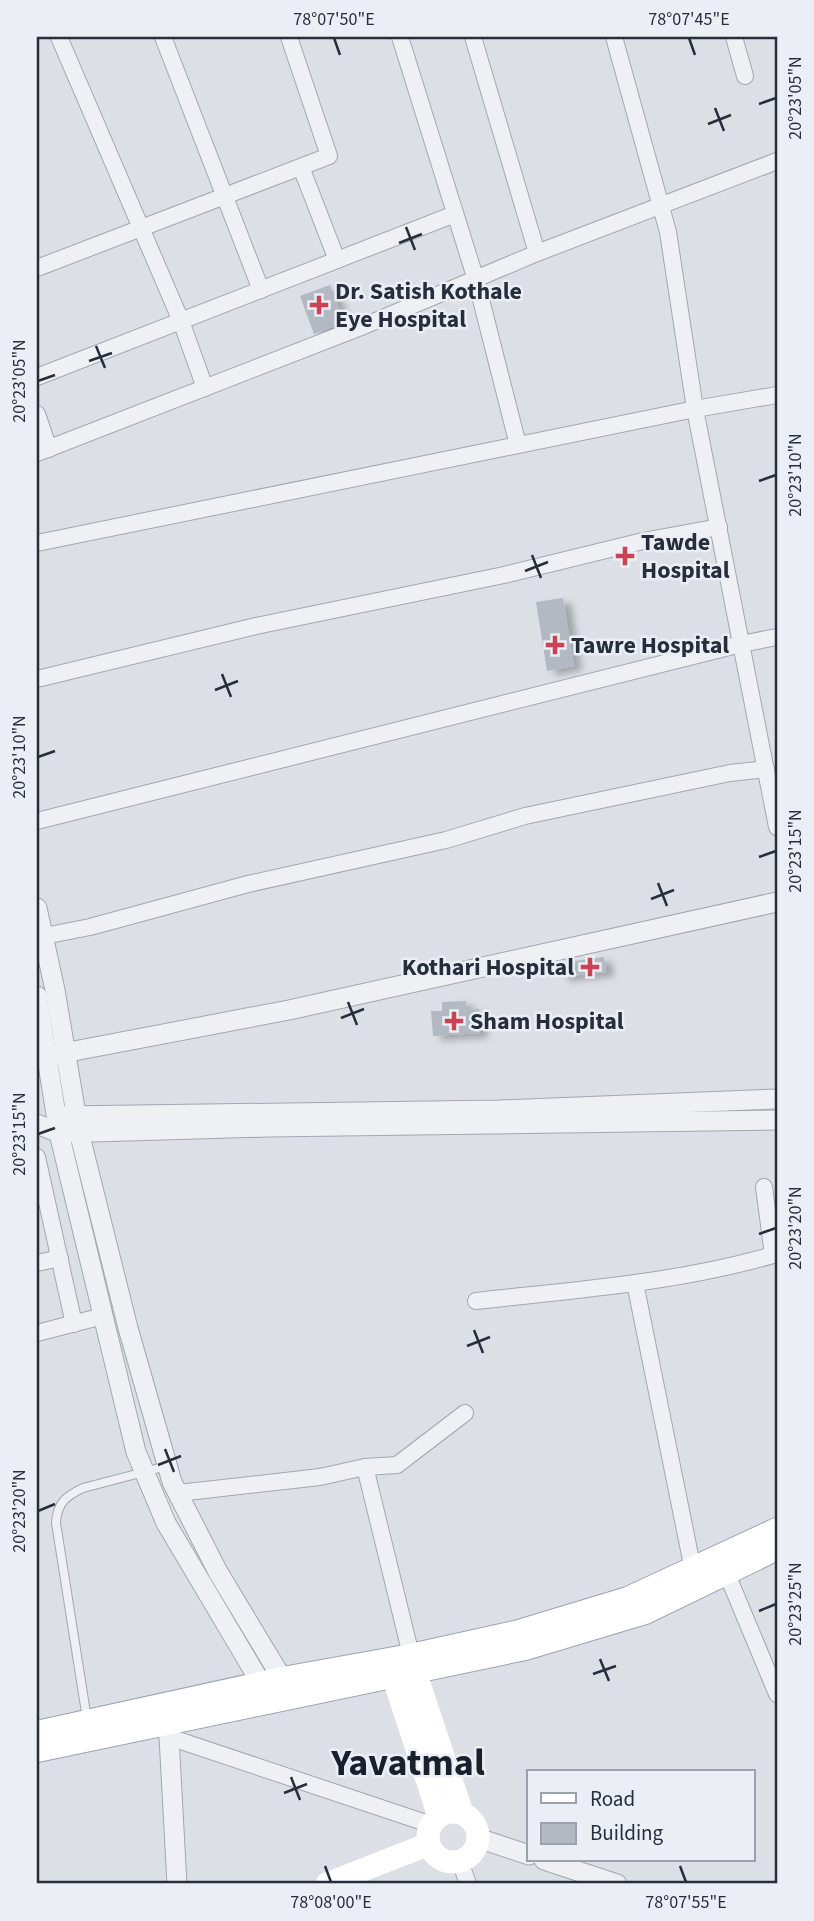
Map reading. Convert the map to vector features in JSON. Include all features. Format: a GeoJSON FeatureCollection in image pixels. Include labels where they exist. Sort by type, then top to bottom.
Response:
{"type":"FeatureCollection","features":[{"type":"Feature","properties":{"kind":"main road"},"geometry":{"type":"LineString","coordinates":[[37,1751],[88,1731],[277,1691],[525,1648],[645,1612],[695,1578],[777,1530]]}},
{"type":"Feature","properties":{"kind":"main road"},"geometry":{"type":"LineString","coordinates":[[695,1578],[727,1574],[777,1548]]}},
{"type":"Feature","properties":{"kind":"main road"},"geometry":{"type":"LineString","coordinates":[[327,1884],[441,1825],[474,1823],[478,1838],[473,1852],[460,1861],[445,1861],[432,1851],[441,1825],[406,1668]]}},
{"type":"Feature","properties":{"kind":"main road"},"geometry":{"type":"LineString","coordinates":[[37,1733],[168,1731],[277,1691]]}},
{"type":"Feature","properties":{"kind":"street"},"geometry":{"type":"LineString","coordinates":[[59,37],[181,321],[205,388]]}},
{"type":"Feature","properties":{"kind":"street"},"geometry":{"type":"LineString","coordinates":[[163,37],[261,290]]}},
{"type":"Feature","properties":{"kind":"street"},"geometry":{"type":"LineString","coordinates":[[37,268],[329,156],[289,37]]}},
{"type":"Feature","properties":{"kind":"street"},"geometry":{"type":"LineString","coordinates":[[400,37],[476,280],[518,445]]}},
{"type":"Feature","properties":{"kind":"street"},"geometry":{"type":"LineString","coordinates":[[473,37],[537,253]]}},
{"type":"Feature","properties":{"kind":"street"},"geometry":{"type":"LineString","coordinates":[[614,37],[668,232],[695,409],[777,827]]}},
{"type":"Feature","properties":{"kind":"street"},"geometry":{"type":"LineString","coordinates":[[734,37],[745,76]]}},
{"type":"Feature","properties":{"kind":"street"},"geometry":{"type":"LineString","coordinates":[[37,414],[43,451],[476,280],[537,253],[777,161]]}},
{"type":"Feature","properties":{"kind":"street"},"geometry":{"type":"LineString","coordinates":[[301,167],[337,260]]}},
{"type":"Feature","properties":{"kind":"street"},"geometry":{"type":"LineString","coordinates":[[37,377],[455,214]]}},
{"type":"Feature","properties":{"kind":"street"},"geometry":{"type":"LineString","coordinates":[[37,543],[695,409],[777,395]]}},
{"type":"Feature","properties":{"kind":"street"},"geometry":{"type":"LineString","coordinates":[[37,679],[256,626],[504,575],[643,541],[719,527]]}},
{"type":"Feature","properties":{"kind":"street"},"geometry":{"type":"LineString","coordinates":[[37,821],[777,637]]}},
{"type":"Feature","properties":{"kind":"street"},"geometry":{"type":"LineString","coordinates":[[44,936],[90,927],[248,884],[446,840],[560,808],[730,773],[766,769]]}},
{"type":"Feature","properties":{"kind":"street"},"geometry":{"type":"LineString","coordinates":[[55,1055],[289,1010],[777,901]]}},
{"type":"Feature","properties":{"kind":"street"},"geometry":{"type":"LineString","coordinates":[[37,908],[44,936],[55,1055],[58,1124],[136,1452],[166,1523],[277,1691]]}},
{"type":"Feature","properties":{"kind":"street"},"geometry":{"type":"LineString","coordinates":[[37,997],[55,1055]]}},
{"type":"Feature","properties":{"kind":"street"},"geometry":{"type":"LineString","coordinates":[[516,1117],[777,1099]]}},
{"type":"Feature","properties":{"kind":"street"},"geometry":{"type":"LineString","coordinates":[[58,1124],[516,1117],[777,1120]]}},
{"type":"Feature","properties":{"kind":"street"},"geometry":{"type":"LineString","coordinates":[[58,1124],[128,1328],[167,1466],[277,1691]]}},
{"type":"Feature","properties":{"kind":"street"},"geometry":{"type":"LineString","coordinates":[[37,1157],[43,1206],[60,1258],[74,1324]]}},
{"type":"Feature","properties":{"kind":"street"},"geometry":{"type":"LineString","coordinates":[[476,1301],[635,1283],[730,1267],[773,1255],[764,1187]]}},
{"type":"Feature","properties":{"kind":"street"},"geometry":{"type":"LineString","coordinates":[[37,1264],[60,1258]]}},
{"type":"Feature","properties":{"kind":"street"},"geometry":{"type":"LineString","coordinates":[[635,1283],[695,1578]]}},
{"type":"Feature","properties":{"kind":"street"},"geometry":{"type":"LineString","coordinates":[[37,1333],[103,1317]]}},
{"type":"Feature","properties":{"kind":"street"},"geometry":{"type":"LineString","coordinates":[[178,1493],[320,1477],[365,1467],[397,1465],[465,1413]]}},
{"type":"Feature","properties":{"kind":"street"},"geometry":{"type":"LineString","coordinates":[[365,1467],[406,1668]]}},
{"type":"Feature","properties":{"kind":"street"},"geometry":{"type":"LineString","coordinates":[[727,1574],[777,1694]]}},
{"type":"Feature","properties":{"kind":"street"},"geometry":{"type":"LineString","coordinates":[[177,1884],[168,1731],[441,1825]]}},
{"type":"Feature","properties":{"kind":"street"},"geometry":{"type":"LineString","coordinates":[[478,1838],[527,1854]]}},
{"type":"Feature","properties":{"kind":"street"},"geometry":{"type":"LineString","coordinates":[[460,1861],[468,1884]]}},
{"type":"Feature","properties":{"kind":"street"},"geometry":{"type":"LineString","coordinates":[[550,1862],[617,1884]]}},
{"type":"Feature","properties":{"kind":"lane"},"geometry":{"type":"LineString","coordinates":[[88,1731],[55,1523],[57,1510],[70,1494],[83,1488],[167,1466]]}},
{"type":"Feature","properties":{"kind":"building"},"geometry":{"type":"Polygon","coordinates":[[[330,285],[344,322],[314,334],[300,296],[330,285]]]}},
{"type":"Feature","properties":{"kind":"building"},"geometry":{"type":"Polygon","coordinates":[[[563,598],[574,666],[547,671],[536,602],[563,598]]]}},
{"type":"Feature","properties":{"kind":"building"},"geometry":{"type":"Polygon","coordinates":[[[604,957],[606,972],[561,977],[559,963],[604,957]]]}},
{"type":"Feature","properties":{"kind":"building"},"geometry":{"type":"Polygon","coordinates":[[[466,1001],[466,1010],[479,1009],[480,1033],[433,1036],[431,1011],[442,1011],[442,1002],[466,1001]]]}},
{"type":"Feature","properties":{"kind":"place","name":"Dr. Satish Kothale Eye Hospital"},"geometry":{"type":"Point","coordinates":[319,305]}},
{"type":"Feature","properties":{"kind":"place","name":"Tawde Hospital"},"geometry":{"type":"Point","coordinates":[625,556]}},
{"type":"Feature","properties":{"kind":"place","name":"Tawre Hospital"},"geometry":{"type":"Point","coordinates":[555,645]}},
{"type":"Feature","properties":{"kind":"place","name":"Kothari Hospital"},"geometry":{"type":"Point","coordinates":[590,967]}},
{"type":"Feature","properties":{"kind":"place","name":"Sham Hospital"},"geometry":{"type":"Point","coordinates":[454,1021]}},
{"type":"Feature","properties":{"kind":"district","name":"Yavatmal"},"geometry":{"type":"Point","coordinates":[408,1763]}}]}
